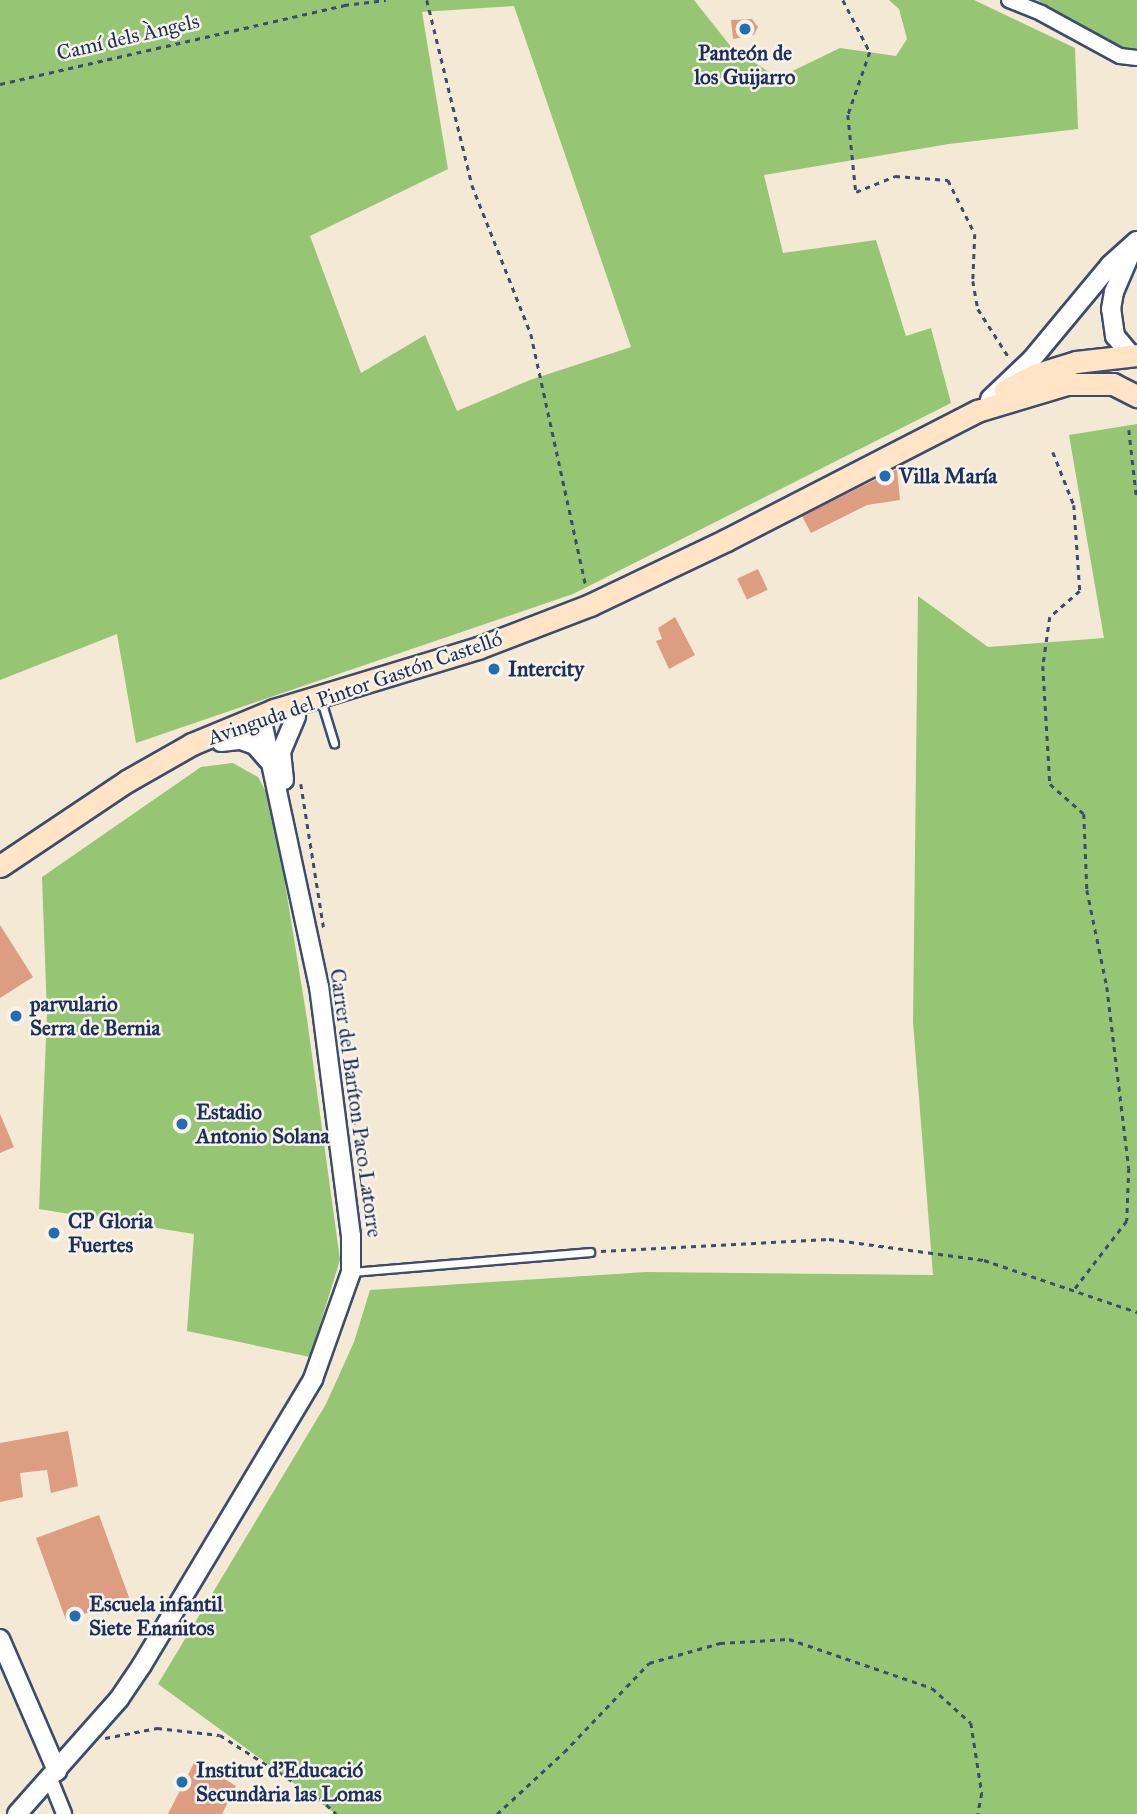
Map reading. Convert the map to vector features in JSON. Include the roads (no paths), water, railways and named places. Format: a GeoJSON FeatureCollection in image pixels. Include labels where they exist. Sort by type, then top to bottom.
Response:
{"type":"FeatureCollection","features":[{"type":"Feature","properties":{"kind":"main road","name":"Avinguda del Pintor Gastón Castelló"},"geometry":{"type":"LineString","coordinates":[[0,866],[127,782],[192,744],[274,710],[323,708],[544,637],[626,597],[726,540],[983,405],[1034,375],[1099,358],[1134,355]]}},
{"type":"Feature","properties":{"kind":"main road","name":"Avinguda del Pintor Gastón Castelló"},"geometry":{"type":"LineString","coordinates":[[983,405],[1067,384],[1113,384],[1137,396]]}},
{"type":"Feature","properties":{"kind":"main road","name":"Avinguda del Pintor Gastón Castelló"},"geometry":{"type":"LineString","coordinates":[[0,877],[151,779],[221,742],[263,726],[265,720],[536,628],[726,540]]}},
{"type":"Feature","properties":{"kind":"street"},"geometry":{"type":"LineString","coordinates":[[1009,0],[1041,13],[1120,56],[1137,58]]}},
{"type":"Feature","properties":{"kind":"street","name":"Avinguda del Pintor Gastón Castelló"},"geometry":{"type":"LineString","coordinates":[[1134,355],[1115,336],[1111,309],[1114,292],[1136,242]]}},
{"type":"Feature","properties":{"kind":"street","name":"Avinguda del Pintor Gastón Castelló"},"geometry":{"type":"LineString","coordinates":[[983,405],[1018,373],[1110,265],[1136,242]]}},
{"type":"Feature","properties":{"kind":"street","name":"Carrer del Baríton Paco Latorre"},"geometry":{"type":"LineString","coordinates":[[291,853],[281,752],[297,710]]}},
{"type":"Feature","properties":{"kind":"street","name":"Carrer del Baríton Paco Latorre"},"geometry":{"type":"LineString","coordinates":[[17,1814],[119,1699],[142,1665],[313,1379],[351,1272],[351,1236],[319,987],[263,726]]}},
{"type":"Feature","properties":{"kind":"street","name":"Avinguda del Pintor Gastón Castelló"},"geometry":{"type":"LineString","coordinates":[[221,742],[241,740],[255,746],[273,770]]}},
{"type":"Feature","properties":{"kind":"street"},"geometry":{"type":"LineString","coordinates":[[0,1639],[54,1775],[64,1814]]}},
{"type":"Feature","properties":{"kind":"lane"},"geometry":{"type":"LineString","coordinates":[[323,708],[334,743]]}},
{"type":"Feature","properties":{"kind":"lane"},"geometry":{"type":"LineString","coordinates":[[351,1272],[590,1252]]}},
{"type":"Feature","properties":{"kind":"place","name":"Panteón de los Guijarro"},"geometry":{"type":"Point","coordinates":[745,29]}},
{"type":"Feature","properties":{"kind":"place","name":"Villa María"},"geometry":{"type":"Point","coordinates":[885,476]}},
{"type":"Feature","properties":{"kind":"place","name":"Intercity"},"geometry":{"type":"Point","coordinates":[494,669]}},
{"type":"Feature","properties":{"kind":"place","name":"parvulario Serra de Bernia"},"geometry":{"type":"Point","coordinates":[16,1016]}},
{"type":"Feature","properties":{"kind":"place","name":"Estadio Antonio Solana"},"geometry":{"type":"Point","coordinates":[182,1124]}},
{"type":"Feature","properties":{"kind":"place","name":"CP Gloria Fuertes"},"geometry":{"type":"Point","coordinates":[54,1233]}},
{"type":"Feature","properties":{"kind":"place","name":"Escuela infantil Siete Enanitos"},"geometry":{"type":"Point","coordinates":[75,1616]}},
{"type":"Feature","properties":{"kind":"place","name":"Institut d'Educació Secundària las Lomas"},"geometry":{"type":"Point","coordinates":[182,1782]}}]}
